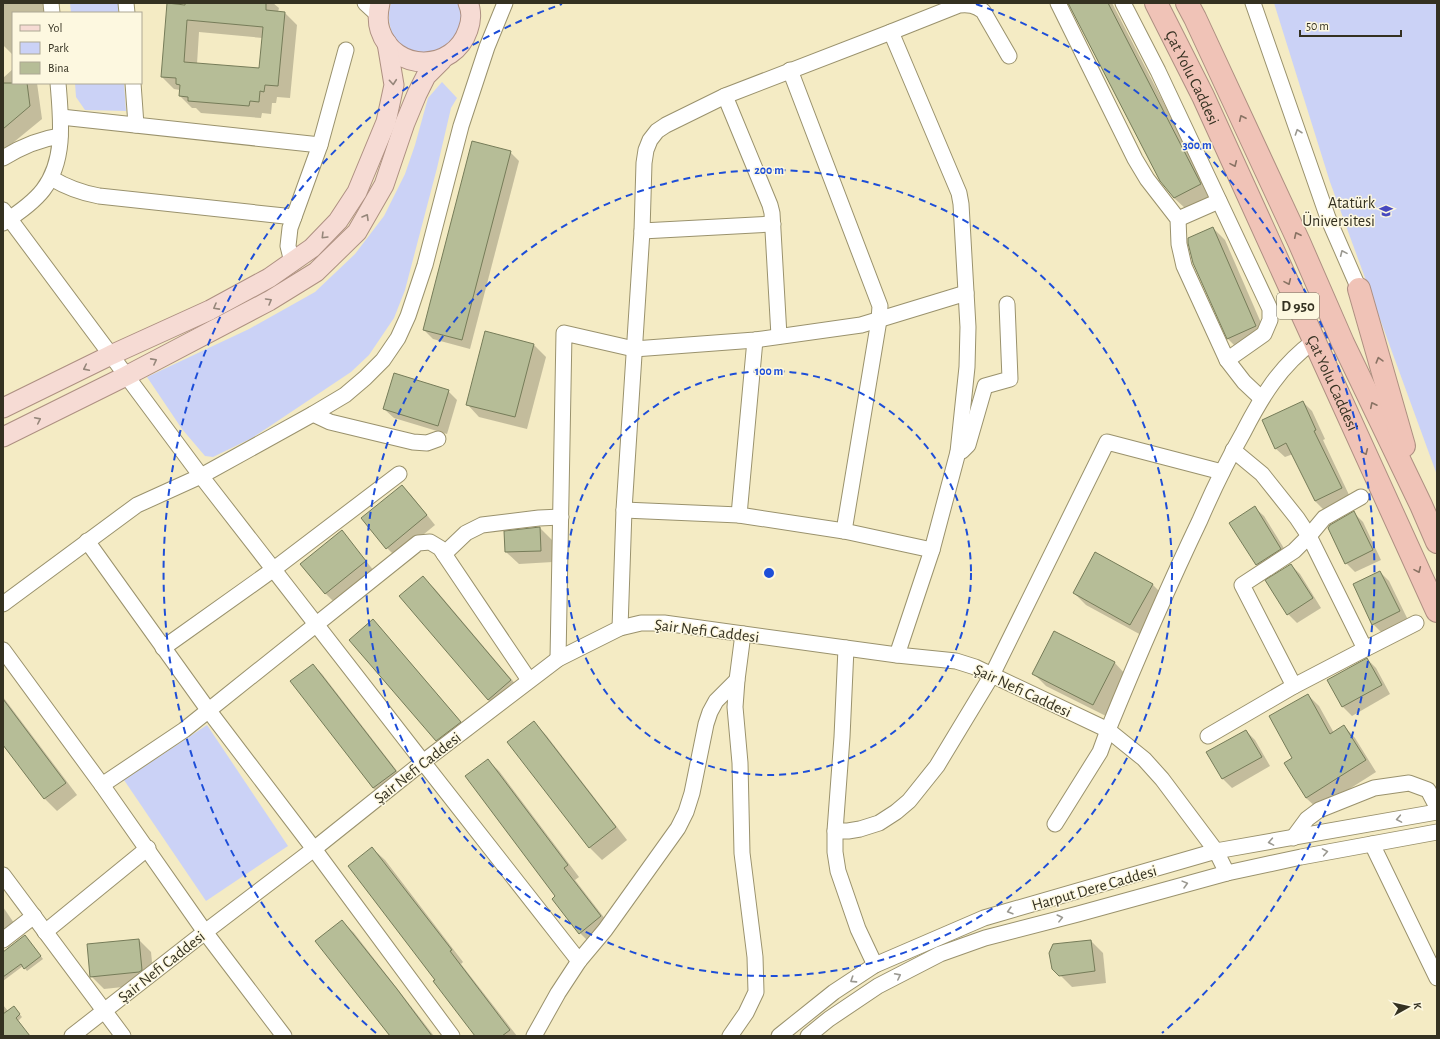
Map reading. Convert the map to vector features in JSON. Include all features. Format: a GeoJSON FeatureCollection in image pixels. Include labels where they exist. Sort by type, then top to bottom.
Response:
{"type":"FeatureCollection","features":[{"type":"Feature","properties":{"kind":"highway","name":"Çat Yolu Caddesi"},"geometry":{"type":"LineString","coordinates":[[1156,3],[1203,96],[1437,611]]}},
{"type":"Feature","properties":{"kind":"highway","name":"Çat Yolu Caddesi"},"geometry":{"type":"LineString","coordinates":[[1187,3],[1300,242],[1343,343],[1421,505],[1437,542]]}},
{"type":"Feature","properties":{"kind":"highway"},"geometry":{"type":"LineString","coordinates":[[1359,289],[1421,505]]}},
{"type":"Feature","properties":{"kind":"main road"},"geometry":{"type":"LineString","coordinates":[[3,437],[126,376],[269,301],[316,272],[357,232],[384,185],[405,123],[426,76],[442,60],[455,51],[465,39],[470,23],[470,4]]}},
{"type":"Feature","properties":{"kind":"main road"},"geometry":{"type":"LineString","coordinates":[[374,7],[380,30],[387,43],[397,54],[410,60],[426,63],[442,60]]}},
{"type":"Feature","properties":{"kind":"main road"},"geometry":{"type":"LineString","coordinates":[[3,408],[111,355],[210,310],[269,278],[312,248],[338,221],[357,192],[386,122],[394,85],[387,43]]}},
{"type":"Feature","properties":{"kind":"street"},"geometry":{"type":"LineString","coordinates":[[3,604],[137,505],[201,476],[313,414],[345,394],[365,378],[383,360],[398,338],[408,316],[425,265],[461,126],[487,47],[505,3]]}},
{"type":"Feature","properties":{"kind":"street"},"geometry":{"type":"LineString","coordinates":[[1058,3],[1135,159],[1147,179],[1178,219],[1178,244],[1184,266],[1227,360],[1244,382],[1261,398]]}},
{"type":"Feature","properties":{"kind":"street"},"geometry":{"type":"LineString","coordinates":[[1123,3],[1158,71],[1268,304],[1270,315],[1268,328],[1264,334],[1227,360]]}},
{"type":"Feature","properties":{"kind":"street"},"geometry":{"type":"LineString","coordinates":[[1253,3],[1328,218],[1359,289]]}},
{"type":"Feature","properties":{"kind":"street"},"geometry":{"type":"LineString","coordinates":[[620,628],[624,510],[642,231],[644,163],[646,150],[650,140],[657,131],[666,125],[725,96],[959,5],[967,4],[976,6],[983,11],[1009,56]]}},
{"type":"Feature","properties":{"kind":"street"},"geometry":{"type":"LineString","coordinates":[[891,32],[959,193],[961,204],[968,327],[967,367],[958,452],[932,550],[896,655]]}},
{"type":"Feature","properties":{"kind":"street"},"geometry":{"type":"LineString","coordinates":[[465,39],[487,47]]}},
{"type":"Feature","properties":{"kind":"street"},"geometry":{"type":"LineString","coordinates":[[292,262],[289,254],[288,237],[320,145],[346,50]]}},
{"type":"Feature","properties":{"kind":"street"},"geometry":{"type":"LineString","coordinates":[[790,70],[878,299],[880,312],[844,531]]}},
{"type":"Feature","properties":{"kind":"street"},"geometry":{"type":"LineString","coordinates":[[58,84],[61,117],[60,136],[57,160],[51,178],[42,191],[25,207],[5,217],[111,355],[201,476],[317,624],[422,762],[579,961]]}},
{"type":"Feature","properties":{"kind":"street"},"geometry":{"type":"LineString","coordinates":[[132,84],[136,126]]}},
{"type":"Feature","properties":{"kind":"street"},"geometry":{"type":"LineString","coordinates":[[725,96],[770,205],[773,224],[779,336]]}},
{"type":"Feature","properties":{"kind":"street"},"geometry":{"type":"LineString","coordinates":[[61,117],[320,145]]}},
{"type":"Feature","properties":{"kind":"street"},"geometry":{"type":"LineString","coordinates":[[3,158],[29,144],[46,138],[60,136]]}},
{"type":"Feature","properties":{"kind":"street"},"geometry":{"type":"LineString","coordinates":[[51,178],[78,191],[99,196],[294,217]]}},
{"type":"Feature","properties":{"kind":"street"},"geometry":{"type":"LineString","coordinates":[[1178,219],[1220,201]]}},
{"type":"Feature","properties":{"kind":"street"},"geometry":{"type":"LineString","coordinates":[[642,231],[773,224]]}},
{"type":"Feature","properties":{"kind":"street"},"geometry":{"type":"LineString","coordinates":[[558,658],[562,517],[564,333],[634,349],[755,340],[861,325],[966,293]]}},
{"type":"Feature","properties":{"kind":"street"},"geometry":{"type":"LineString","coordinates":[[958,452],[966,449],[968,445],[985,386],[1010,379],[1007,304]]}},
{"type":"Feature","properties":{"kind":"street"},"geometry":{"type":"LineString","coordinates":[[739,515],[755,340]]}},
{"type":"Feature","properties":{"kind":"street"},"geometry":{"type":"LineString","coordinates":[[1055,824],[1104,743],[1165,593],[1233,450],[1261,398],[1275,379],[1292,360],[1314,341]]}},
{"type":"Feature","properties":{"kind":"street"},"geometry":{"type":"LineString","coordinates":[[313,414],[330,422],[413,442],[427,443],[438,439]]}},
{"type":"Feature","properties":{"kind":"street"},"geometry":{"type":"LineString","coordinates":[[835,831],[860,829],[879,823],[909,802],[937,766],[992,675],[1107,442],[1222,472]]}},
{"type":"Feature","properties":{"kind":"street"},"geometry":{"type":"LineString","coordinates":[[1233,450],[1262,474],[1297,518],[1309,536],[1365,649]]}},
{"type":"Feature","properties":{"kind":"street"},"geometry":{"type":"LineString","coordinates":[[163,648],[274,569],[399,474]]}},
{"type":"Feature","properties":{"kind":"street"},"geometry":{"type":"LineString","coordinates":[[1294,686],[1242,585],[1294,551],[1324,518],[1361,497]]}},
{"type":"Feature","properties":{"kind":"street"},"geometry":{"type":"LineString","coordinates":[[624,510],[739,515],[844,531],[932,550]]}},
{"type":"Feature","properties":{"kind":"street"},"geometry":{"type":"LineString","coordinates":[[444,554],[466,533],[482,525],[539,518],[562,517]]}},
{"type":"Feature","properties":{"kind":"street"},"geometry":{"type":"LineString","coordinates":[[87,541],[208,711],[314,849],[452,1036]]}},
{"type":"Feature","properties":{"kind":"street"},"geometry":{"type":"LineString","coordinates":[[102,785],[184,730],[418,543],[424,542],[436,544],[440,548],[529,680]]}},
{"type":"Feature","properties":{"kind":"street","name":"Şair Nefi Caddesi"},"geometry":{"type":"LineString","coordinates":[[72,1036],[314,849],[422,762],[558,658],[620,628],[636,624],[654,622],[896,655],[956,661],[976,667],[1108,730],[1124,741],[1144,758],[1158,774],[1216,852],[1227,873]]}},
{"type":"Feature","properties":{"kind":"street"},"geometry":{"type":"LineString","coordinates":[[1208,736],[1294,686],[1416,624]]}},
{"type":"Feature","properties":{"kind":"street"},"geometry":{"type":"LineString","coordinates":[[730,1036],[746,1013],[756,992],[755,957],[742,854],[740,763],[735,707],[743,634]]}},
{"type":"Feature","properties":{"kind":"street"},"geometry":{"type":"LineString","coordinates":[[846,648],[835,852],[838,871],[858,929],[875,965]]}},
{"type":"Feature","properties":{"kind":"street"},"geometry":{"type":"LineString","coordinates":[[3,650],[148,848],[205,932],[284,1036]]}},
{"type":"Feature","properties":{"kind":"street"},"geometry":{"type":"LineString","coordinates":[[534,1036],[558,993],[579,961],[605,930],[678,828],[686,812],[692,793],[706,724],[710,712],[716,701],[737,680]]}},
{"type":"Feature","properties":{"kind":"street"},"geometry":{"type":"LineString","coordinates":[[1293,838],[1307,819],[1319,810],[1374,788],[1409,783],[1428,790],[1437,807]]}},
{"type":"Feature","properties":{"kind":"street","name":"Harput Dere Caddesi"},"geometry":{"type":"LineString","coordinates":[[779,1036],[834,992],[875,965],[984,918],[1216,852],[1437,812]]}},
{"type":"Feature","properties":{"kind":"street","name":"Harput Dere Caddesi"},"geometry":{"type":"LineString","coordinates":[[808,1036],[829,1019],[878,986],[940,954],[985,938],[1227,873],[1437,832]]}},
{"type":"Feature","properties":{"kind":"street"},"geometry":{"type":"LineString","coordinates":[[1372,844],[1437,978]]}},
{"type":"Feature","properties":{"kind":"street"},"geometry":{"type":"LineString","coordinates":[[45,932],[148,848]]}},
{"type":"Feature","properties":{"kind":"street"},"geometry":{"type":"LineString","coordinates":[[3,875],[123,1036]]}},
{"type":"Feature","properties":{"kind":"street"},"geometry":{"type":"LineString","coordinates":[[3,940],[34,916]]}},
{"type":"Feature","properties":{"kind":"green space"},"geometry":{"type":"Polygon","coordinates":[[[70,3],[118,3],[118,12],[71,12],[70,3]]]}},
{"type":"Feature","properties":{"kind":"green space"},"geometry":{"type":"Polygon","coordinates":[[[391,3],[463,3],[465,26],[438,54],[413,53],[400,44],[390,28],[389,15],[391,3]]]}},
{"type":"Feature","properties":{"kind":"green space","name":"Atatürk Üniversitesi"},"geometry":{"type":"Polygon","coordinates":[[[1274,3],[1437,3],[1437,475],[1330,182],[1274,3]]]}},
{"type":"Feature","properties":{"kind":"green space"},"geometry":{"type":"Polygon","coordinates":[[[442,82],[457,98],[451,108],[405,290],[394,318],[369,355],[351,372],[252,438],[213,457],[205,456],[182,429],[147,377],[249,329],[315,292],[355,254],[384,216],[405,174],[428,98],[442,82]]]}},
{"type":"Feature","properties":{"kind":"green space"},"geometry":{"type":"Polygon","coordinates":[[[75,84],[124,84],[126,111],[85,110],[76,97],[75,84]]]}},
{"type":"Feature","properties":{"kind":"green space"},"geometry":{"type":"Polygon","coordinates":[[[207,725],[288,846],[206,901],[124,780],[207,725]]]}},
{"type":"Feature","properties":{"kind":"building"},"geometry":{"type":"Polygon","coordinates":[[[167,3],[185,5],[185,3],[266,3],[266,10],[285,12],[278,86],[265,85],[264,92],[260,91],[259,102],[250,101],[249,106],[188,101],[188,97],[179,96],[180,85],[176,84],[176,78],[161,77],[167,3]],[[187,20],[184,62],[259,68],[263,27],[187,20]]]}},
{"type":"Feature","properties":{"kind":"building"},"geometry":{"type":"Polygon","coordinates":[[[1068,3],[1108,3],[1201,184],[1174,198],[1160,181],[1068,3]]]}},
{"type":"Feature","properties":{"kind":"building"},"geometry":{"type":"Polygon","coordinates":[[[3,83],[27,84],[30,106],[3,129],[3,83]]]}},
{"type":"Feature","properties":{"kind":"building"},"geometry":{"type":"Polygon","coordinates":[[[472,141],[511,151],[462,340],[423,330],[472,141]]]}},
{"type":"Feature","properties":{"kind":"building"},"geometry":{"type":"Polygon","coordinates":[[[1213,227],[1256,326],[1227,339],[1193,263],[1188,243],[1188,238],[1213,227]]]}},
{"type":"Feature","properties":{"kind":"building"},"geometry":{"type":"Polygon","coordinates":[[[485,331],[534,344],[515,417],[466,405],[485,331]]]}},
{"type":"Feature","properties":{"kind":"building"},"geometry":{"type":"Polygon","coordinates":[[[394,373],[449,390],[438,426],[383,409],[394,373]]]}},
{"type":"Feature","properties":{"kind":"building"},"geometry":{"type":"Polygon","coordinates":[[[1303,401],[1316,430],[1314,431],[1342,488],[1315,501],[1286,443],[1275,449],[1262,420],[1303,401]]]}},
{"type":"Feature","properties":{"kind":"building"},"geometry":{"type":"Polygon","coordinates":[[[402,485],[427,515],[386,549],[361,518],[402,485]]]}},
{"type":"Feature","properties":{"kind":"building"},"geometry":{"type":"Polygon","coordinates":[[[1255,506],[1281,549],[1256,565],[1229,523],[1255,506]]]}},
{"type":"Feature","properties":{"kind":"building"},"geometry":{"type":"Polygon","coordinates":[[[1354,511],[1373,550],[1345,564],[1328,528],[1330,525],[1354,511]]]}},
{"type":"Feature","properties":{"kind":"building"},"geometry":{"type":"Polygon","coordinates":[[[540,527],[541,551],[505,552],[504,531],[540,527]]]}},
{"type":"Feature","properties":{"kind":"building"},"geometry":{"type":"Polygon","coordinates":[[[342,530],[366,561],[325,594],[300,564],[342,530]]]}},
{"type":"Feature","properties":{"kind":"building"},"geometry":{"type":"Polygon","coordinates":[[[1095,552],[1153,584],[1130,625],[1073,593],[1095,552]]]}},
{"type":"Feature","properties":{"kind":"building"},"geometry":{"type":"Polygon","coordinates":[[[1291,564],[1313,598],[1287,615],[1265,580],[1291,564]]]}},
{"type":"Feature","properties":{"kind":"building"},"geometry":{"type":"Polygon","coordinates":[[[1380,571],[1400,611],[1372,625],[1353,584],[1380,571]]]}},
{"type":"Feature","properties":{"kind":"building"},"geometry":{"type":"Polygon","coordinates":[[[423,576],[511,680],[488,700],[399,596],[423,576]]]}},
{"type":"Feature","properties":{"kind":"building"},"geometry":{"type":"Polygon","coordinates":[[[373,619],[461,722],[436,741],[349,640],[373,619]]]}},
{"type":"Feature","properties":{"kind":"building"},"geometry":{"type":"Polygon","coordinates":[[[1054,631],[1115,662],[1093,705],[1032,674],[1054,631]]]}},
{"type":"Feature","properties":{"kind":"building"},"geometry":{"type":"Polygon","coordinates":[[[1367,658],[1382,685],[1342,707],[1327,680],[1367,658]]]}},
{"type":"Feature","properties":{"kind":"building"},"geometry":{"type":"Polygon","coordinates":[[[313,664],[396,771],[373,788],[290,681],[313,664]]]}},
{"type":"Feature","properties":{"kind":"building"},"geometry":{"type":"Polygon","coordinates":[[[1308,694],[1330,734],[1344,725],[1366,760],[1306,798],[1284,763],[1292,758],[1269,716],[1308,694]]]}},
{"type":"Feature","properties":{"kind":"building"},"geometry":{"type":"Polygon","coordinates":[[[3,699],[66,783],[44,799],[3,745],[3,699]]]}},
{"type":"Feature","properties":{"kind":"building"},"geometry":{"type":"Polygon","coordinates":[[[534,721],[616,827],[589,848],[507,742],[534,721]]]}},
{"type":"Feature","properties":{"kind":"building"},"geometry":{"type":"Polygon","coordinates":[[[1246,730],[1262,757],[1222,779],[1206,752],[1246,730]]]}},
{"type":"Feature","properties":{"kind":"building"},"geometry":{"type":"Polygon","coordinates":[[[488,759],[568,865],[564,868],[601,916],[579,934],[552,899],[555,896],[465,776],[488,759]]]}},
{"type":"Feature","properties":{"kind":"building"},"geometry":{"type":"Polygon","coordinates":[[[372,847],[452,950],[450,951],[510,1030],[502,1036],[475,1036],[433,981],[435,980],[348,866],[372,847]]]}},
{"type":"Feature","properties":{"kind":"building"},"geometry":{"type":"Polygon","coordinates":[[[342,920],[432,1036],[390,1036],[315,941],[342,920]]]}},
{"type":"Feature","properties":{"kind":"building"},"geometry":{"type":"Polygon","coordinates":[[[25,935],[41,956],[24,969],[21,964],[3,977],[3,952],[25,935]]]}},
{"type":"Feature","properties":{"kind":"building"},"geometry":{"type":"Polygon","coordinates":[[[139,939],[142,970],[139,972],[90,977],[87,944],[139,939]]]}},
{"type":"Feature","properties":{"kind":"building"},"geometry":{"type":"Polygon","coordinates":[[[1091,940],[1095,971],[1059,976],[1052,969],[1049,953],[1053,944],[1091,940]]]}},
{"type":"Feature","properties":{"kind":"building"},"geometry":{"type":"Polygon","coordinates":[[[14,1006],[20,1014],[16,1018],[30,1036],[3,1036],[3,1014],[14,1006]]]}},
{"type":"Feature","properties":{"kind":"place","name":"Atatürk Üniversitesi"},"geometry":{"type":"Point","coordinates":[1386,211]}}]}
